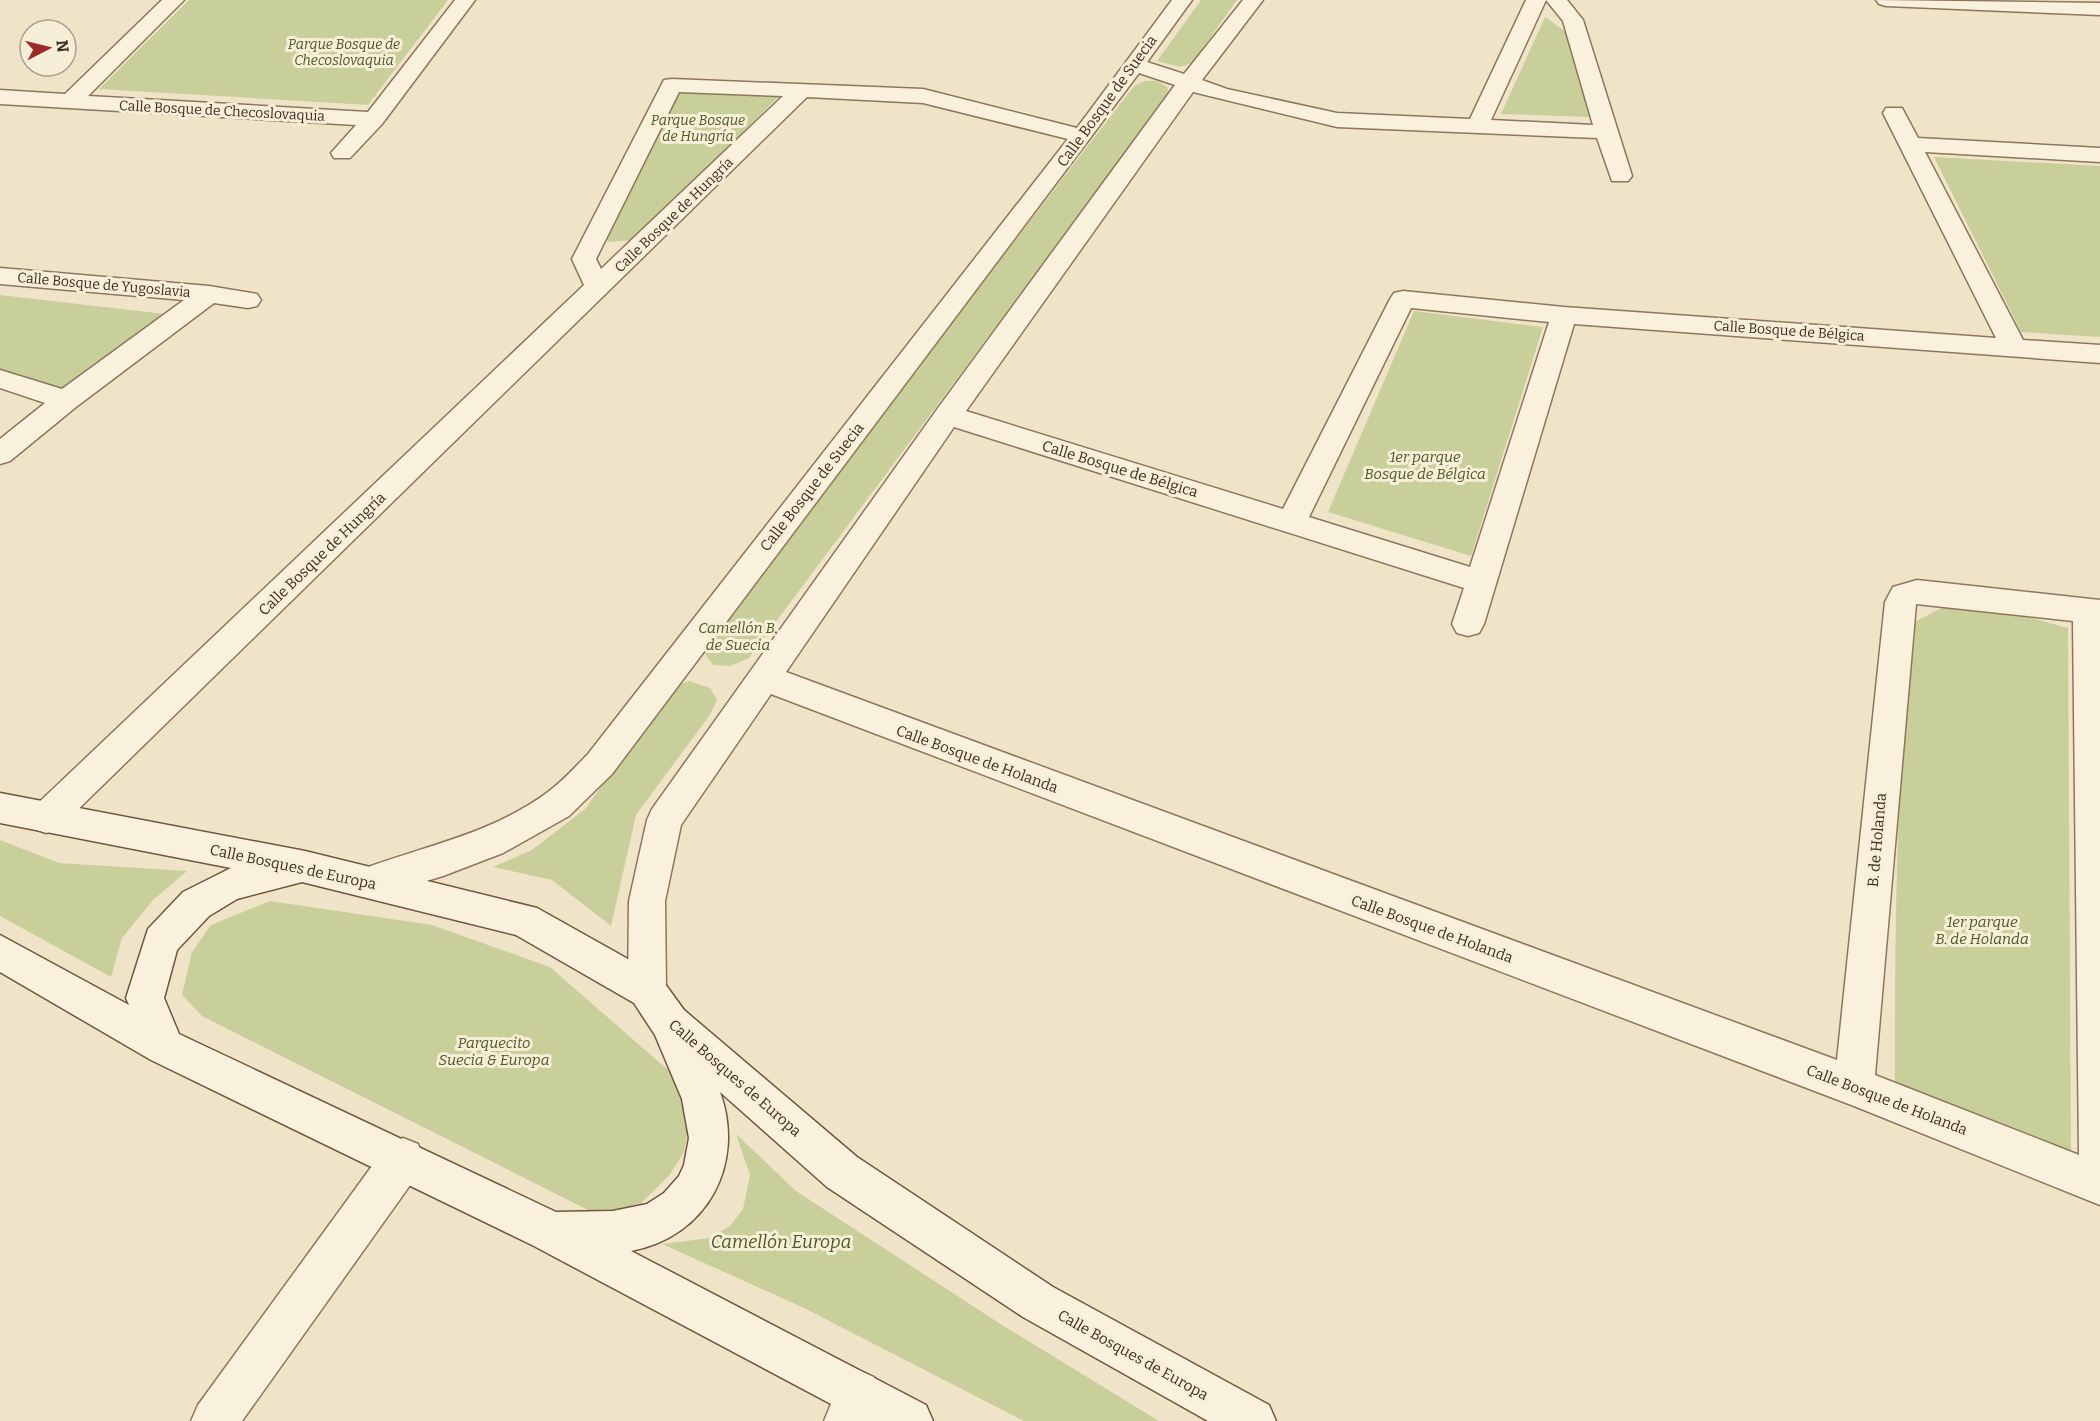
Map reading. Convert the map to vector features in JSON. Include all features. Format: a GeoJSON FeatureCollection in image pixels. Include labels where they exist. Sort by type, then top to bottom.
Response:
{"type":"FeatureCollection","features":[{"type":"Feature","properties":{"kind":"street"},"geometry":{"type":"LineString","coordinates":[[69,102],[174,0]]}},
{"type":"Feature","properties":{"kind":"street"},"geometry":{"type":"LineString","coordinates":[[342,153],[375,119],[465,0]]}},
{"type":"Feature","properties":{"kind":"street","name":"Calle Bosque de Suecia"},"geometry":{"type":"LineString","coordinates":[[370,882],[435,864],[500,839],[558,804],[600,764],[1082,136],[1182,0]]}},
{"type":"Feature","properties":{"kind":"street"},"geometry":{"type":"LineString","coordinates":[[647,990],[646,901],[664,820],[762,677],[948,415],[1189,82],[1253,0]]}},
{"type":"Feature","properties":{"kind":"street"},"geometry":{"type":"LineString","coordinates":[[1477,127],[1536,0]]}},
{"type":"Feature","properties":{"kind":"street"},"geometry":{"type":"LineString","coordinates":[[1556,0],[1573,20],[1620,176]]}},
{"type":"Feature","properties":{"kind":"street"},"geometry":{"type":"LineString","coordinates":[[1886,0],[2089,6]]}},
{"type":"Feature","properties":{"kind":"street"},"geometry":{"type":"LineString","coordinates":[[1134,64],[1231,96],[1337,120],[1608,132]]}},
{"type":"Feature","properties":{"kind":"street"},"geometry":{"type":"LineString","coordinates":[[598,289],[584,259],[672,85],[923,96],[1082,136]]}},
{"type":"Feature","properties":{"kind":"street","name":"Calle Bosque de Hungría"},"geometry":{"type":"LineString","coordinates":[[46,818],[598,289],[801,90]]}},
{"type":"Feature","properties":{"kind":"street","name":"Calle Bosque de Checoslovaquia"},"geometry":{"type":"LineString","coordinates":[[0,97],[375,119]]}},
{"type":"Feature","properties":{"kind":"street"},"geometry":{"type":"LineString","coordinates":[[1894,113],[2014,348]]}},
{"type":"Feature","properties":{"kind":"street"},"geometry":{"type":"LineString","coordinates":[[1911,144],[2100,155]]}},
{"type":"Feature","properties":{"kind":"street","name":"Calle Bosque de Yugoslavia"},"geometry":{"type":"LineString","coordinates":[[0,276],[209,294],[248,300]]}},
{"type":"Feature","properties":{"kind":"street","name":"Calle Bosque de Yugoslavia"},"geometry":{"type":"LineString","coordinates":[[0,454],[66,400],[209,294]]}},
{"type":"Feature","properties":{"kind":"street","name":"Calle Bosque de Bélgica"},"geometry":{"type":"LineString","coordinates":[[1292,523],[1404,299],[1564,315],[2100,354]]}},
{"type":"Feature","properties":{"kind":"street"},"geometry":{"type":"LineString","coordinates":[[1468,624],[1564,315]]}},
{"type":"Feature","properties":{"kind":"street"},"geometry":{"type":"LineString","coordinates":[[0,379],[66,400]]}},
{"type":"Feature","properties":{"kind":"street","name":"Calle Bosque de Bélgica"},"geometry":{"type":"LineString","coordinates":[[948,415],[1481,582]]}},
{"type":"Feature","properties":{"kind":"street","name":"B. de Holanda"},"geometry":{"type":"LineString","coordinates":[[1854,1086],[1897,620],[1904,595],[1917,592],[2094,611]]}},
{"type":"Feature","properties":{"kind":"street"},"geometry":{"type":"LineString","coordinates":[[2094,611],[2100,1159]]}},
{"type":"Feature","properties":{"kind":"street","name":"Calle Bosque de Holanda"},"geometry":{"type":"LineString","coordinates":[[762,677],[1854,1086],[2100,1184]]}},
{"type":"Feature","properties":{"kind":"street","name":"Calle Bosques de Europa"},"geometry":{"type":"LineString","coordinates":[[0,808],[305,867],[524,921],[647,990],[669,1023],[842,1172],[1038,1302],[1253,1421]]}},
{"type":"Feature","properties":{"kind":"street"},"geometry":{"type":"LineString","coordinates":[[165,1047],[145,998],[161,941],[196,904],[229,885],[305,867]]}},
{"type":"Feature","properties":{"kind":"street"},"geometry":{"type":"LineString","coordinates":[[0,952],[165,1047],[549,1231],[852,1407],[910,1421]]}},
{"type":"Feature","properties":{"kind":"street"},"geometry":{"type":"LineString","coordinates":[[549,1231],[596,1235],[639,1230],[676,1211],[698,1183],[709,1137],[699,1087],[669,1023]]}},
{"type":"Feature","properties":{"kind":"street"},"geometry":{"type":"LineString","coordinates":[[214,1421],[403,1160]]}},
{"type":"Feature","properties":{"kind":"green space","name":"Parque Bosque de Checoslovaquia"},"geometry":{"type":"Polygon","coordinates":[[[189,0],[448,0],[368,105],[99,89],[189,0]]]}},
{"type":"Feature","properties":{"kind":"green space"},"geometry":{"type":"Polygon","coordinates":[[[1201,0],[1237,0],[1192,63],[1180,67],[1157,61],[1201,0]]]}},
{"type":"Feature","properties":{"kind":"green space"},"geometry":{"type":"Polygon","coordinates":[[[1545,17],[1569,34],[1593,117],[1501,114],[1545,17]]]}},
{"type":"Feature","properties":{"kind":"green space","name":"Camellón B. de Suecia"},"geometry":{"type":"Polygon","coordinates":[[[1145,81],[1157,81],[1167,87],[1169,94],[749,658],[730,666],[713,665],[705,654],[709,637],[1134,86],[1145,81]]]}},
{"type":"Feature","properties":{"kind":"green space","name":"Parque Bosque de Hungría"},"geometry":{"type":"Polygon","coordinates":[[[684,92],[778,97],[635,240],[609,242],[603,235],[674,98],[684,92]]]}},
{"type":"Feature","properties":{"kind":"green space"},"geometry":{"type":"Polygon","coordinates":[[[1934,157],[2100,166],[2100,337],[2021,332],[1934,157]]]}},
{"type":"Feature","properties":{"kind":"green space"},"geometry":{"type":"Polygon","coordinates":[[[0,295],[165,314],[47,404],[0,384],[0,295]]]}},
{"type":"Feature","properties":{"kind":"green space","name":"1er parque Bosque de Bélgica"},"geometry":{"type":"Polygon","coordinates":[[[1414,311],[1543,327],[1471,556],[1328,512],[1414,311]]]}},
{"type":"Feature","properties":{"kind":"green space","name":"1er parque B. de Holanda"},"geometry":{"type":"Polygon","coordinates":[[[1945,606],[1997,609],[2068,628],[2071,1157],[1895,1087],[1897,856],[1907,626],[1945,606]]]}},
{"type":"Feature","properties":{"kind":"green space","name":"Camellón B. de Suecia"},"geometry":{"type":"Polygon","coordinates":[[[689,681],[710,688],[717,700],[709,716],[636,815],[611,926],[552,880],[493,867],[532,850],[585,809],[672,687],[689,681]]]}},
{"type":"Feature","properties":{"kind":"green space"},"geometry":{"type":"Polygon","coordinates":[[[0,840],[59,863],[187,871],[152,901],[122,938],[111,977],[0,916],[0,840]]]}},
{"type":"Feature","properties":{"kind":"green space","name":"Parquecito Suecia & Europa"},"geometry":{"type":"Polygon","coordinates":[[[270,901],[432,925],[550,967],[675,1076],[692,1107],[684,1152],[669,1176],[641,1203],[598,1215],[202,1016],[182,995],[192,952],[211,925],[270,901]]]}},
{"type":"Feature","properties":{"kind":"green space","name":"Camellón Europa"},"geometry":{"type":"Polygon","coordinates":[[[736,1134],[796,1191],[1002,1325],[1159,1421],[1024,1421],[802,1307],[662,1244],[710,1238],[730,1226],[743,1209],[750,1175],[736,1134]]]}}]}
